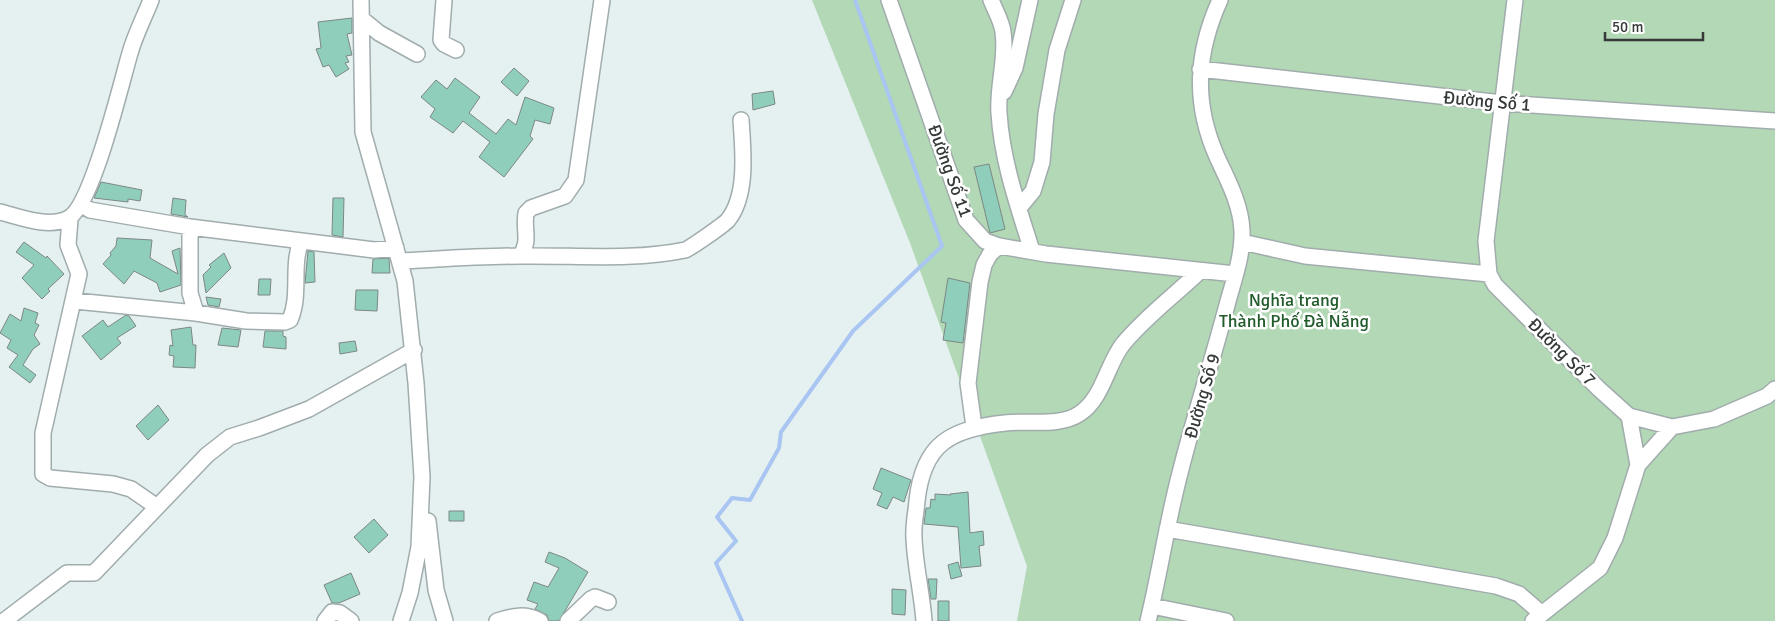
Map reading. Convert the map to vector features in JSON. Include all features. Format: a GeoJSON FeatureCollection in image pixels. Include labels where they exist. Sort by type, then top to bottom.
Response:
{"type":"FeatureCollection","features":[{"type":"Feature","properties":{"kind":"street"},"geometry":{"type":"LineString","coordinates":[[0,212],[32,220],[58,222],[70,219],[82,205],[113,116],[130,51],[151,0]]}},
{"type":"Feature","properties":{"kind":"street"},"geometry":{"type":"LineString","coordinates":[[361,0],[363,132],[408,296],[414,350],[422,477],[436,590],[445,621]]}},
{"type":"Feature","properties":{"kind":"street"},"geometry":{"type":"LineString","coordinates":[[444,0],[441,40],[444,44],[456,50]]}},
{"type":"Feature","properties":{"kind":"street"},"geometry":{"type":"LineString","coordinates":[[520,256],[526,248],[526,214],[531,208],[565,196],[576,180],[602,0]]}},
{"type":"Feature","properties":{"kind":"street","name":"Đường Số 11"},"geometry":{"type":"LineString","coordinates":[[889,0],[966,220],[985,240],[999,246],[1032,251],[1235,274]]}},
{"type":"Feature","properties":{"kind":"street"},"geometry":{"type":"LineString","coordinates":[[991,0],[1003,30],[1004,51],[999,111],[1008,174],[1032,251]]}},
{"type":"Feature","properties":{"kind":"street"},"geometry":{"type":"LineString","coordinates":[[1000,99],[1015,68],[1030,0]]}},
{"type":"Feature","properties":{"kind":"street"},"geometry":{"type":"LineString","coordinates":[[1019,208],[1033,191],[1042,162],[1046,114],[1057,50],[1072,0]]}},
{"type":"Feature","properties":{"kind":"street","name":"Đường Số 9"},"geometry":{"type":"LineString","coordinates":[[1148,621],[1180,474],[1242,242],[1241,218],[1237,203],[1205,129],[1201,109],[1200,70],[1209,29],[1220,0]]}},
{"type":"Feature","properties":{"kind":"street"},"geometry":{"type":"LineString","coordinates":[[1242,242],[1304,256],[1489,274],[1486,241],[1515,0]]}},
{"type":"Feature","properties":{"kind":"street"},"geometry":{"type":"LineString","coordinates":[[362,19],[379,33],[417,54]]}},
{"type":"Feature","properties":{"kind":"street","name":"Đường Số 1"},"geometry":{"type":"LineString","coordinates":[[1200,70],[1502,103],[1775,121]]}},
{"type":"Feature","properties":{"kind":"street"},"geometry":{"type":"LineString","coordinates":[[82,205],[90,210],[190,227],[374,250],[398,255],[621,256],[687,250],[721,227],[732,214],[740,191],[742,173],[740,120]]}},
{"type":"Feature","properties":{"kind":"street"},"geometry":{"type":"LineString","coordinates":[[70,219],[68,245],[79,274],[75,301],[43,433],[44,474],[50,478],[113,484],[131,489],[157,507]]}},
{"type":"Feature","properties":{"kind":"street"},"geometry":{"type":"LineString","coordinates":[[190,227],[190,293],[196,313]]}},
{"type":"Feature","properties":{"kind":"street"},"geometry":{"type":"LineString","coordinates":[[75,301],[196,313],[246,321],[285,322],[290,320],[294,310],[296,252],[300,241]]}},
{"type":"Feature","properties":{"kind":"street"},"geometry":{"type":"LineString","coordinates":[[974,427],[968,383],[980,282],[984,265],[990,254],[999,246]]}},
{"type":"Feature","properties":{"kind":"street"},"geometry":{"type":"LineString","coordinates":[[924,621],[914,537],[920,478],[925,462],[936,449],[950,438],[974,427],[1007,422],[1069,420],[1082,412],[1094,398],[1122,346],[1200,271]]}},
{"type":"Feature","properties":{"kind":"street","name":"Đường Số 7"},"geometry":{"type":"LineString","coordinates":[[1489,274],[1503,294],[1629,416],[1672,427]]}},
{"type":"Feature","properties":{"kind":"street"},"geometry":{"type":"LineString","coordinates":[[4,621],[67,573],[94,573],[207,455],[230,437],[309,409],[414,350]]}},
{"type":"Feature","properties":{"kind":"street"},"geometry":{"type":"LineString","coordinates":[[1167,529],[1496,586],[1519,594],[1538,617],[1600,568],[1615,538],[1638,465],[1672,427],[1714,419],[1768,396],[1775,389]]}},
{"type":"Feature","properties":{"kind":"street"},"geometry":{"type":"LineString","coordinates":[[1629,416],[1638,465]]}},
{"type":"Feature","properties":{"kind":"street"},"geometry":{"type":"LineString","coordinates":[[401,621],[410,593],[419,547],[422,477]]}},
{"type":"Feature","properties":{"kind":"street"},"geometry":{"type":"LineString","coordinates":[[568,621],[590,599],[595,597],[608,602]]}},
{"type":"Feature","properties":{"kind":"street"},"geometry":{"type":"LineString","coordinates":[[1152,606],[1226,621]]}},
{"type":"Feature","properties":{"kind":"street"},"geometry":{"type":"LineString","coordinates":[[325,621],[332,612],[340,613],[351,621]]}},
{"type":"Feature","properties":{"kind":"street"},"geometry":{"type":"LineString","coordinates":[[497,621],[520,616],[532,617],[540,621]]}},
{"type":"Feature","properties":{"kind":"green space","name":"Nghĩa trang Thành Phố Đà Nẵng"},"geometry":{"type":"Polygon","coordinates":[[[812,0],[1775,0],[1775,621],[1017,621],[1027,566],[910,243],[812,0]]]}},
{"type":"Feature","properties":{"kind":"building"},"geometry":{"type":"Polygon","coordinates":[[[352,18],[352,33],[347,34],[352,55],[346,56],[349,62],[345,63],[349,69],[336,77],[329,65],[323,67],[316,49],[321,48],[318,22],[352,18]]]}},
{"type":"Feature","properties":{"kind":"building"},"geometry":{"type":"Polygon","coordinates":[[[514,68],[529,81],[517,96],[501,82],[514,68]]]}},
{"type":"Feature","properties":{"kind":"building"},"geometry":{"type":"Polygon","coordinates":[[[455,78],[480,97],[469,113],[496,134],[508,119],[516,125],[525,97],[554,108],[550,124],[535,120],[530,136],[533,139],[504,177],[479,157],[490,142],[463,121],[453,133],[430,117],[435,109],[421,97],[436,80],[447,89],[455,78]]]}},
{"type":"Feature","properties":{"kind":"building"},"geometry":{"type":"Polygon","coordinates":[[[773,91],[775,104],[753,110],[752,94],[773,91]]]}},
{"type":"Feature","properties":{"kind":"building"},"geometry":{"type":"Polygon","coordinates":[[[989,164],[1005,229],[990,233],[974,167],[989,164]]]}},
{"type":"Feature","properties":{"kind":"building"},"geometry":{"type":"Polygon","coordinates":[[[101,182],[142,190],[140,201],[128,199],[128,202],[94,198],[101,182]]]}},
{"type":"Feature","properties":{"kind":"building"},"geometry":{"type":"Polygon","coordinates":[[[173,198],[186,200],[185,215],[188,217],[171,214],[173,198]]]}},
{"type":"Feature","properties":{"kind":"building"},"geometry":{"type":"Polygon","coordinates":[[[333,198],[344,198],[343,237],[332,235],[333,198]]]}},
{"type":"Feature","properties":{"kind":"building"},"geometry":{"type":"Polygon","coordinates":[[[117,238],[152,240],[150,258],[178,274],[172,251],[180,248],[181,285],[160,292],[157,283],[134,271],[124,284],[103,264],[116,246],[117,238]]]}},
{"type":"Feature","properties":{"kind":"building"},"geometry":{"type":"Polygon","coordinates":[[[24,242],[46,258],[47,256],[64,274],[48,289],[50,291],[42,299],[22,278],[34,265],[16,252],[24,242]]]}},
{"type":"Feature","properties":{"kind":"building"},"geometry":{"type":"Polygon","coordinates":[[[308,251],[314,252],[315,282],[305,283],[308,251]]]}},
{"type":"Feature","properties":{"kind":"building"},"geometry":{"type":"Polygon","coordinates":[[[224,253],[231,268],[206,293],[203,275],[211,267],[209,265],[224,253]]]}},
{"type":"Feature","properties":{"kind":"building"},"geometry":{"type":"Polygon","coordinates":[[[389,258],[390,273],[372,273],[373,259],[389,258]]]}},
{"type":"Feature","properties":{"kind":"building"},"geometry":{"type":"Polygon","coordinates":[[[948,278],[970,283],[963,343],[943,340],[946,323],[941,322],[948,278]]]}},
{"type":"Feature","properties":{"kind":"building"},"geometry":{"type":"Polygon","coordinates":[[[259,279],[271,279],[270,295],[258,295],[259,279]]]}},
{"type":"Feature","properties":{"kind":"building"},"geometry":{"type":"Polygon","coordinates":[[[356,290],[378,290],[377,311],[355,310],[356,290]]]}},
{"type":"Feature","properties":{"kind":"building"},"geometry":{"type":"Polygon","coordinates":[[[206,297],[221,299],[219,307],[208,305],[206,297]]]}},
{"type":"Feature","properties":{"kind":"building"},"geometry":{"type":"Polygon","coordinates":[[[24,308],[38,313],[35,323],[39,325],[34,335],[40,344],[33,349],[23,365],[36,375],[30,383],[9,367],[18,355],[7,348],[11,340],[0,333],[10,314],[21,321],[24,308]]]}},
{"type":"Feature","properties":{"kind":"building"},"geometry":{"type":"Polygon","coordinates":[[[126,315],[129,316],[136,326],[117,338],[121,343],[101,360],[82,336],[103,320],[108,327],[126,315]]]}},
{"type":"Feature","properties":{"kind":"building"},"geometry":{"type":"Polygon","coordinates":[[[191,327],[193,345],[196,345],[195,368],[173,367],[174,356],[169,355],[170,345],[173,346],[171,330],[191,327]]]}},
{"type":"Feature","properties":{"kind":"building"},"geometry":{"type":"Polygon","coordinates":[[[222,328],[241,330],[238,347],[218,345],[222,328]]]}},
{"type":"Feature","properties":{"kind":"building"},"geometry":{"type":"Polygon","coordinates":[[[265,331],[283,331],[283,336],[286,337],[286,349],[263,347],[265,331]]]}},
{"type":"Feature","properties":{"kind":"building"},"geometry":{"type":"Polygon","coordinates":[[[355,341],[357,351],[340,354],[339,343],[355,341]]]}},
{"type":"Feature","properties":{"kind":"building"},"geometry":{"type":"Polygon","coordinates":[[[158,405],[169,420],[148,440],[136,426],[158,405]]]}},
{"type":"Feature","properties":{"kind":"building"},"geometry":{"type":"Polygon","coordinates":[[[881,468],[911,480],[904,502],[893,497],[887,509],[877,505],[882,493],[873,489],[881,468]]]}},
{"type":"Feature","properties":{"kind":"building"},"geometry":{"type":"Polygon","coordinates":[[[968,492],[970,533],[983,531],[984,545],[979,546],[981,566],[961,568],[958,527],[924,524],[926,508],[930,508],[931,499],[935,500],[935,494],[951,495],[968,492]]]}},
{"type":"Feature","properties":{"kind":"building"},"geometry":{"type":"Polygon","coordinates":[[[449,511],[464,511],[464,521],[449,521],[449,511]]]}},
{"type":"Feature","properties":{"kind":"building"},"geometry":{"type":"Polygon","coordinates":[[[374,519],[388,535],[369,553],[354,537],[374,519]]]}},
{"type":"Feature","properties":{"kind":"building"},"geometry":{"type":"Polygon","coordinates":[[[549,552],[565,558],[588,572],[559,621],[549,621],[547,615],[535,609],[538,604],[527,600],[534,582],[548,587],[559,568],[545,562],[549,552]]]}},
{"type":"Feature","properties":{"kind":"building"},"geometry":{"type":"Polygon","coordinates":[[[958,562],[962,576],[951,579],[948,565],[958,562]]]}},
{"type":"Feature","properties":{"kind":"building"},"geometry":{"type":"Polygon","coordinates":[[[351,573],[360,594],[339,603],[332,603],[324,585],[351,573]]]}},
{"type":"Feature","properties":{"kind":"building"},"geometry":{"type":"Polygon","coordinates":[[[928,579],[937,579],[936,599],[931,599],[928,579]]]}},
{"type":"Feature","properties":{"kind":"building"},"geometry":{"type":"Polygon","coordinates":[[[892,589],[906,590],[905,615],[892,614],[892,589]]]}},
{"type":"Feature","properties":{"kind":"building"},"geometry":{"type":"Polygon","coordinates":[[[938,601],[949,601],[949,621],[938,621],[938,601]]]}},
{"type":"Feature","properties":{"kind":"waterway"},"geometry":{"type":"LineString","coordinates":[[742,621],[716,563],[736,541],[717,517],[732,498],[750,500],[779,448],[781,432],[853,331],[942,246],[855,0]]}}]}
